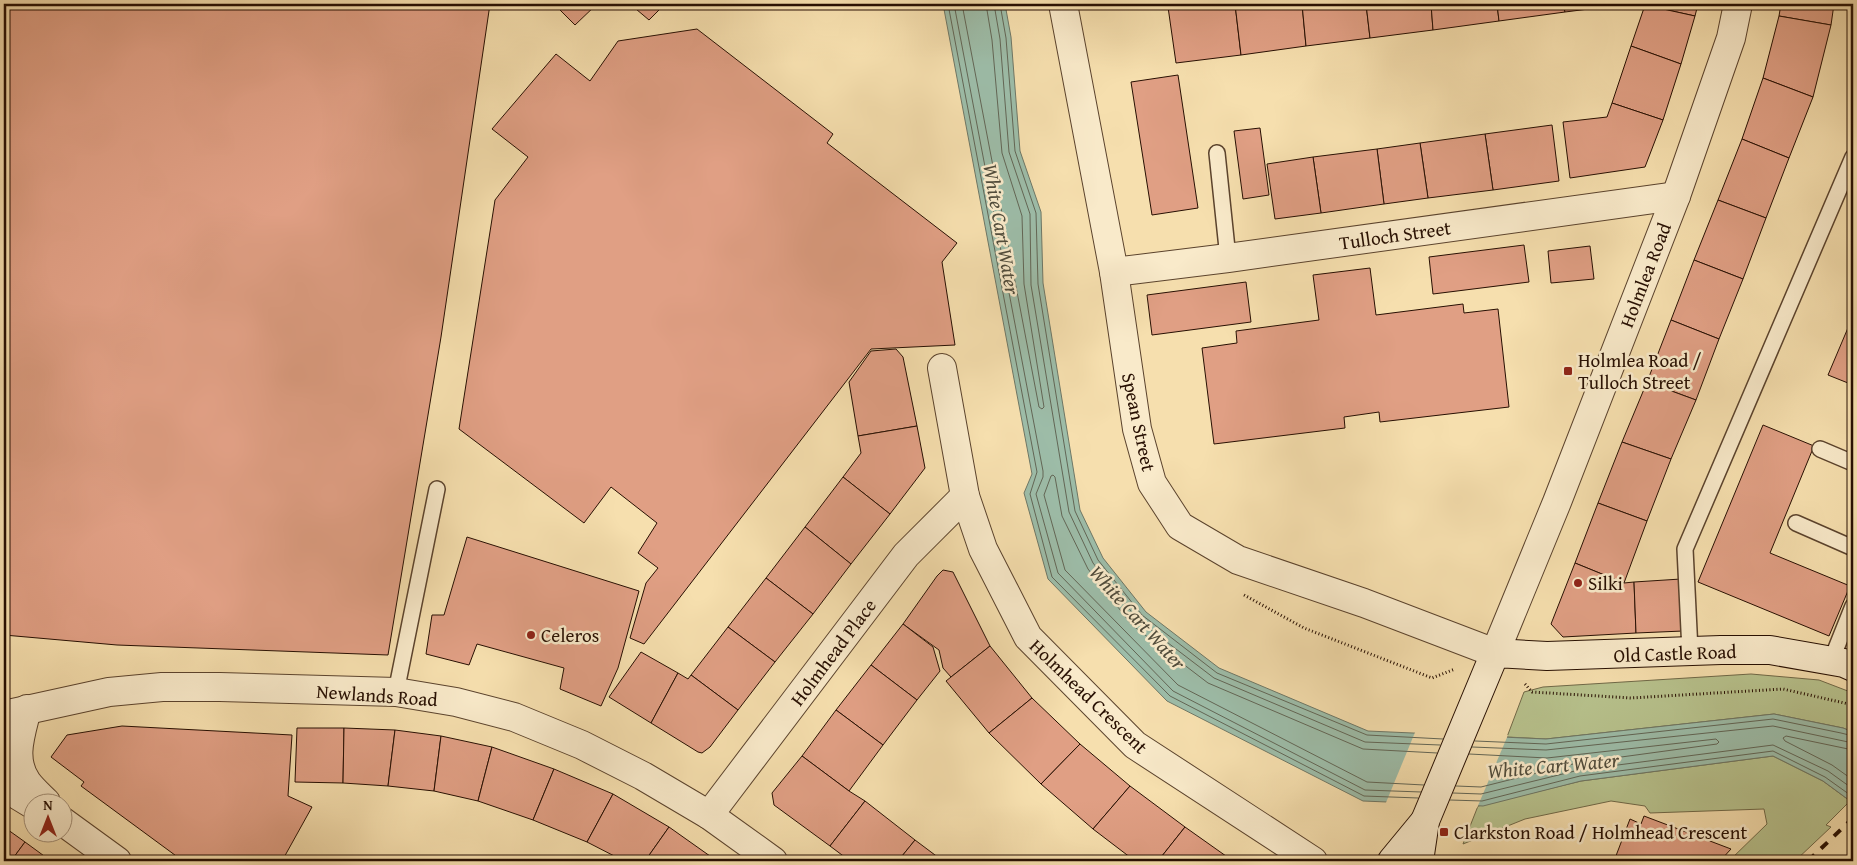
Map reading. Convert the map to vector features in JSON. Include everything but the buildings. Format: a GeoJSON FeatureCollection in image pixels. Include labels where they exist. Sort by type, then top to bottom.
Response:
{"type":"FeatureCollection","features":[{"type":"Feature","properties":{"kind":"street","name":"Spean Street"},"geometry":{"type":"LineString","coordinates":[[1063,4],[1114,272],[1137,429],[1152,482],[1180,526],[1238,560],[1364,603],[1495,653]]}},
{"type":"Feature","properties":{"kind":"street","name":"Holmlea Road"},"geometry":{"type":"LineString","coordinates":[[1425,821],[1557,502],[1676,196],[1731,38],[1738,4]]}},
{"type":"Feature","properties":{"kind":"street","name":"Tulloch Street"},"geometry":{"type":"LineString","coordinates":[[1114,272],[1676,196]]}},
{"type":"Feature","properties":{"kind":"street","name":"Holmhead Crescent"},"geometry":{"type":"LineString","coordinates":[[942,368],[964,496],[983,549],[1028,638],[1134,744],[1313,861]]}},
{"type":"Feature","properties":{"kind":"street","name":"Holmhead Place"},"geometry":{"type":"LineString","coordinates":[[709,815],[906,555],[964,496]]}},
{"type":"Feature","properties":{"kind":"street","name":"Old Castle Road"},"geometry":{"type":"LineString","coordinates":[[1495,653],[1547,656],[1770,650],[1842,664]]}},
{"type":"Feature","properties":{"kind":"street","name":"Newlands Road"},"geometry":{"type":"LineString","coordinates":[[15,712],[109,692],[162,687],[396,692],[456,702],[514,717],[635,771],[709,815],[773,861]]}},
{"type":"Feature","properties":{"kind":"street"},"geometry":{"type":"LineString","coordinates":[[15,712],[19,768],[27,782],[36,792]]}},
{"type":"Feature","properties":{"kind":"street"},"geometry":{"type":"LineString","coordinates":[[4,787],[22,798]]}},
{"type":"Feature","properties":{"kind":"street"},"geometry":{"type":"LineString","coordinates":[[1392,861],[1425,821]]}},
{"type":"Feature","properties":{"kind":"street"},"geometry":{"type":"LineString","coordinates":[[1419,861],[1425,821]]}},
{"type":"Feature","properties":{"kind":"street"},"geometry":{"type":"LineString","coordinates":[[72,828],[117,861]]}},
{"type":"Feature","properties":{"kind":"lane"},"geometry":{"type":"LineString","coordinates":[[1217,153],[1228,258]]}},
{"type":"Feature","properties":{"kind":"lane"},"geometry":{"type":"LineString","coordinates":[[1690,651],[1685,549],[1853,157]]}},
{"type":"Feature","properties":{"kind":"lane"},"geometry":{"type":"LineString","coordinates":[[1820,450],[1853,463]]}},
{"type":"Feature","properties":{"kind":"lane"},"geometry":{"type":"LineString","coordinates":[[396,692],[437,490]]}},
{"type":"Feature","properties":{"kind":"lane"},"geometry":{"type":"LineString","coordinates":[[1796,524],[1853,548]]}},
{"type":"Feature","properties":{"kind":"lane"},"geometry":{"type":"LineString","coordinates":[[1842,664],[1853,606]]}},
{"type":"Feature","properties":{"kind":"path"},"geometry":{"type":"LineString","coordinates":[[1495,653],[1532,692],[1631,698],[1782,689],[1853,705]]}},
{"type":"Feature","properties":{"kind":"green space"},"geometry":{"type":"Polygon","coordinates":[[[1751,674],[1819,680],[1853,693],[1853,732],[1843,728],[1774,714],[1546,739],[1507,737],[1524,692],[1543,687],[1751,674]]]}},
{"type":"Feature","properties":{"kind":"green space"},"geometry":{"type":"Polygon","coordinates":[[[1773,756],[1823,781],[1850,801],[1826,825],[1831,827],[1795,861],[1729,861],[1767,824],[1764,809],[1650,813],[1645,806],[1611,801],[1525,819],[1463,844],[1478,806],[1581,781],[1773,756]]]}},
{"type":"Feature","properties":{"kind":"water","name":"White Cart Water"},"geometry":{"type":"Polygon","coordinates":[[[943,4],[1005,4],[1011,37],[1020,151],[1041,212],[1043,283],[1080,510],[1103,558],[1146,612],[1219,668],[1368,731],[1546,739],[1774,714],[1843,728],[1853,732],[1853,803],[1823,781],[1773,756],[1581,781],[1483,806],[1363,801],[1167,701],[1048,579],[1024,493],[1032,474],[943,4]]]}},
{"type":"Feature","properties":{"kind":"pier"},"geometry":{"type":"Polygon","coordinates":[[[1416,730],[1508,735],[1477,808],[1385,805],[1416,730]]]}},
{"type":"Feature","properties":{"kind":"railway"},"geometry":{"type":"LineString","coordinates":[[1808,861],[1853,818]]}},
{"type":"Feature","properties":{"kind":"place","name":"Holmlea Road / Tulloch Street"},"geometry":{"type":"Point","coordinates":[1568,371]}},
{"type":"Feature","properties":{"kind":"place","name":"Silki"},"geometry":{"type":"Point","coordinates":[1578,583]}},
{"type":"Feature","properties":{"kind":"place","name":"Celeros"},"geometry":{"type":"Point","coordinates":[531,635]}},
{"type":"Feature","properties":{"kind":"place","name":"Clarkston Road / Holmhead Crescent"},"geometry":{"type":"Point","coordinates":[1444,832]}}]}
